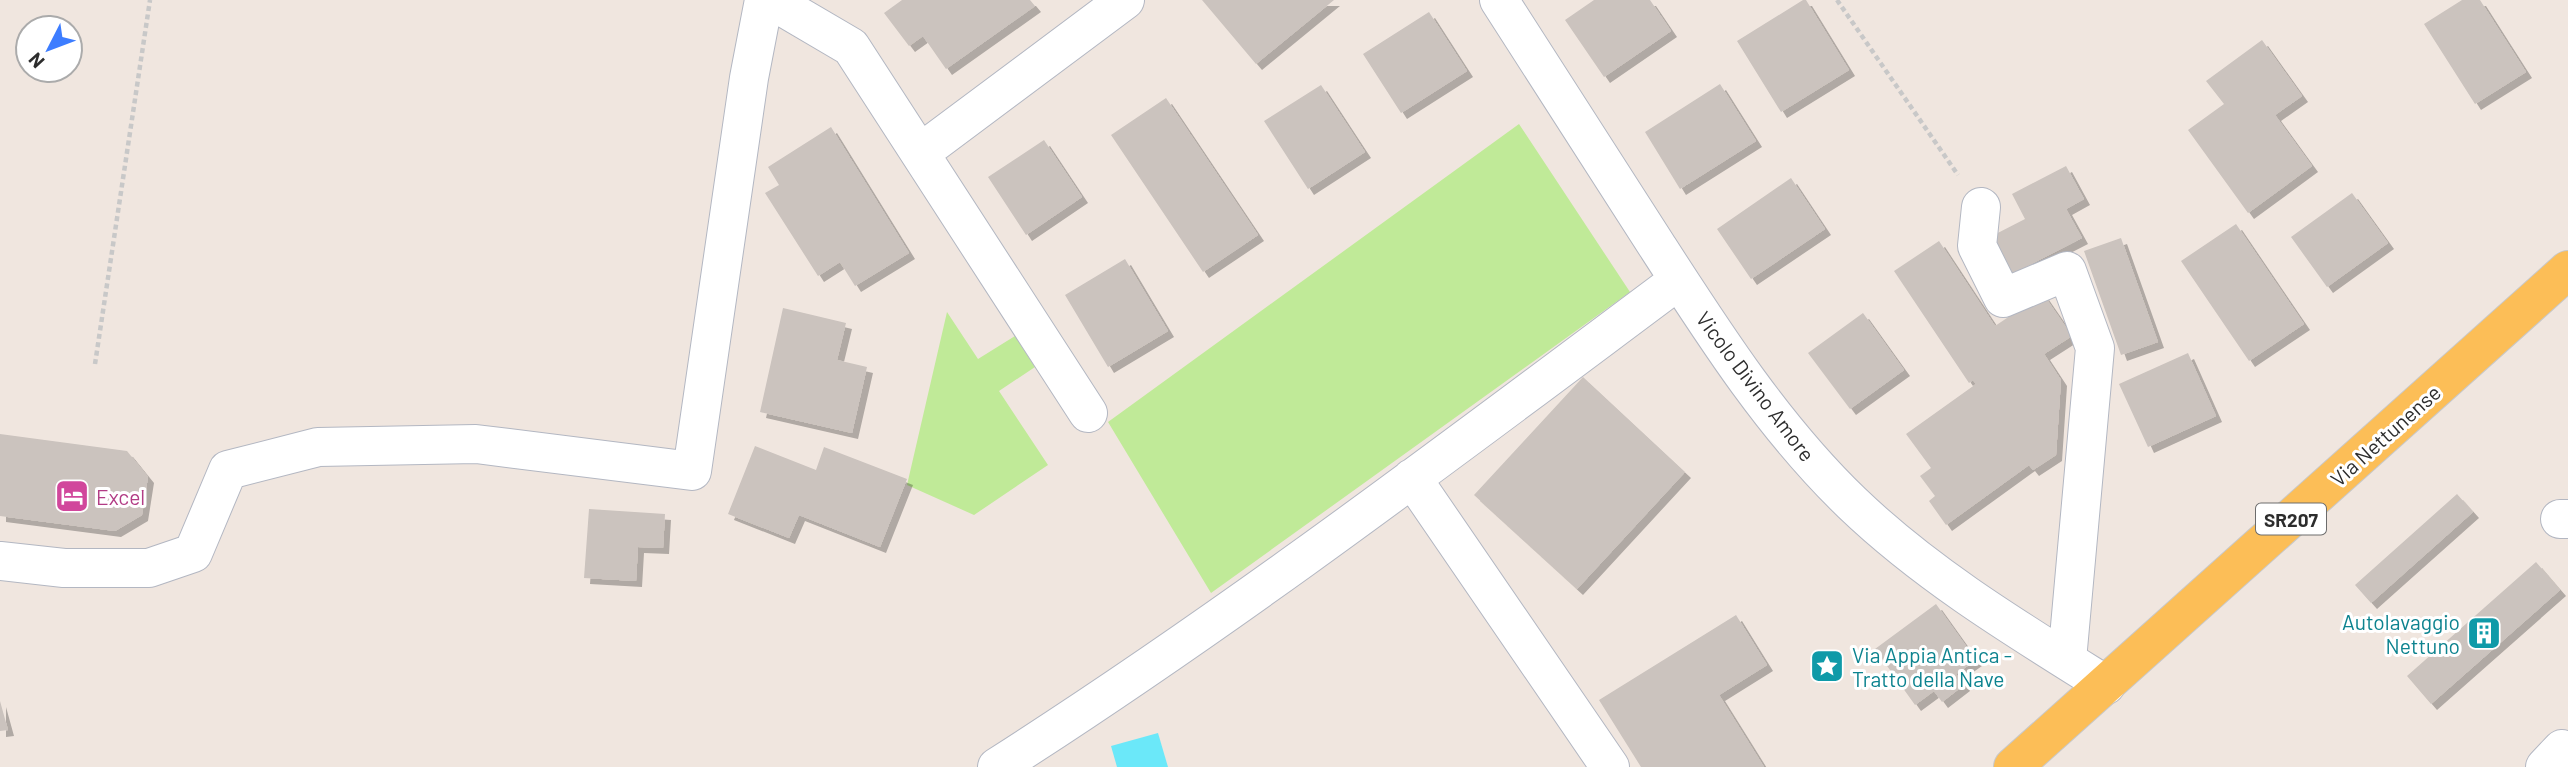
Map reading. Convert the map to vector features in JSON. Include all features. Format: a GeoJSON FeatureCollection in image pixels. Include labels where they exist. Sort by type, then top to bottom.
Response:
{"type":"FeatureCollection","features":[{"type":"Feature","properties":{"kind":"main road","name":"Via Nettunense"},"geometry":{"type":"LineString","coordinates":[[2013,767],[2568,270]]}},
{"type":"Feature","properties":{"kind":"street"},"geometry":{"type":"LineString","coordinates":[[0,561],[64,568],[149,568],[193,553],[229,470],[318,447],[476,444],[692,471],[749,78],[764,0]]}},
{"type":"Feature","properties":{"kind":"street"},"geometry":{"type":"LineString","coordinates":[[771,0],[851,47],[1088,413]]}},
{"type":"Feature","properties":{"kind":"street"},"geometry":{"type":"LineString","coordinates":[[920,153],[1125,0]]}},
{"type":"Feature","properties":{"kind":"street","name":"Vicolo Divino Amore"},"geometry":{"type":"LineString","coordinates":[[1499,0],[1679,280],[1773,415],[1809,459],[1892,539],[1977,603],[2106,685]]}},
{"type":"Feature","properties":{"kind":"street"},"geometry":{"type":"LineString","coordinates":[[1981,207],[1977,246],[2003,298],[2067,271],[2095,348],[2067,660]]}},
{"type":"Feature","properties":{"kind":"street"},"geometry":{"type":"LineString","coordinates":[[997,767],[1107,696],[1412,478],[1679,280]]}},
{"type":"Feature","properties":{"kind":"street"},"geometry":{"type":"LineString","coordinates":[[1412,478],[1609,767]]}},
{"type":"Feature","properties":{"kind":"street"},"geometry":{"type":"LineString","coordinates":[[2545,767],[2561,749],[2568,754]]}},
{"type":"Feature","properties":{"kind":"path"},"geometry":{"type":"LineString","coordinates":[[95,364],[150,0]]}},
{"type":"Feature","properties":{"kind":"path"},"geometry":{"type":"LineString","coordinates":[[1837,0],[1981,207]]}},
{"type":"Feature","properties":{"kind":"green space"},"geometry":{"type":"Polygon","coordinates":[[[1519,124],[1630,292],[1211,593],[1108,422],[1519,124]]]}},
{"type":"Feature","properties":{"kind":"green space"},"geometry":{"type":"Polygon","coordinates":[[[947,312],[978,359],[1015,336],[1035,367],[999,391],[1048,465],[974,515],[907,485],[947,312]]]}},
{"type":"Feature","properties":{"kind":"water"},"geometry":{"type":"Polygon","coordinates":[[[1158,733],[1168,767],[1117,767],[1111,746],[1158,733]]]}},
{"type":"Feature","properties":{"kind":"building"},"geometry":{"type":"Polygon","coordinates":[[[902,0],[1030,0],[1035,6],[946,69],[923,36],[909,46],[884,13],[902,0]]]}},
{"type":"Feature","properties":{"kind":"building"},"geometry":{"type":"Polygon","coordinates":[[[1202,0],[1334,0],[1256,64],[1202,0]]]}},
{"type":"Feature","properties":{"kind":"building"},"geometry":{"type":"Polygon","coordinates":[[[1594,0],[1650,0],[1671,31],[1604,77],[1565,20],[1594,0]]]}},
{"type":"Feature","properties":{"kind":"building"},"geometry":{"type":"Polygon","coordinates":[[[1806,0],[1849,70],[1781,112],[1737,41],[1806,0]]]}},
{"type":"Feature","properties":{"kind":"building"},"geometry":{"type":"Polygon","coordinates":[[[2462,0],[2480,0],[2526,72],[2475,104],[2424,24],[2462,0]]]}},
{"type":"Feature","properties":{"kind":"building"},"geometry":{"type":"Polygon","coordinates":[[[1429,12],[1467,71],[1401,113],[1363,54],[1429,12]]]}},
{"type":"Feature","properties":{"kind":"building"},"geometry":{"type":"Polygon","coordinates":[[[2262,40],[2302,96],[2275,115],[2312,166],[2248,213],[2188,130],[2224,104],[2206,81],[2262,40]]]}},
{"type":"Feature","properties":{"kind":"building"},"geometry":{"type":"Polygon","coordinates":[[[1720,84],[1756,141],[1680,189],[1645,132],[1720,84]]]}},
{"type":"Feature","properties":{"kind":"building"},"geometry":{"type":"Polygon","coordinates":[[[1321,85],[1365,152],[1308,189],[1264,121],[1321,85]]]}},
{"type":"Feature","properties":{"kind":"building"},"geometry":{"type":"Polygon","coordinates":[[[1166,98],[1258,235],[1203,272],[1111,135],[1166,98]]]}},
{"type":"Feature","properties":{"kind":"building"},"geometry":{"type":"Polygon","coordinates":[[[831,127],[909,253],[855,286],[840,262],[818,276],[765,193],[779,185],[768,167],[831,127]]]}},
{"type":"Feature","properties":{"kind":"building"},"geometry":{"type":"Polygon","coordinates":[[[1044,140],[1082,197],[1026,235],[988,177],[1044,140]]]}},
{"type":"Feature","properties":{"kind":"building"},"geometry":{"type":"Polygon","coordinates":[[[2066,166],[2084,199],[2066,209],[2082,238],[2008,276],[1988,238],[2025,219],[2012,194],[2066,166]]]}},
{"type":"Feature","properties":{"kind":"building"},"geometry":{"type":"Polygon","coordinates":[[[1791,178],[1825,229],[1751,279],[1717,229],[1791,178]]]}},
{"type":"Feature","properties":{"kind":"building"},"geometry":{"type":"Polygon","coordinates":[[[2352,193],[2388,243],[2327,287],[2291,237],[2352,193]]]}},
{"type":"Feature","properties":{"kind":"building"},"geometry":{"type":"Polygon","coordinates":[[[2236,224],[2304,324],[2249,361],[2181,261],[2236,224]]]}},
{"type":"Feature","properties":{"kind":"building"},"geometry":{"type":"Polygon","coordinates":[[[2121,238],[2158,342],[2121,355],[2084,251],[2121,238]]]}},
{"type":"Feature","properties":{"kind":"building"},"geometry":{"type":"Polygon","coordinates":[[[1939,241],[1995,326],[2043,294],[2072,336],[2044,354],[2061,380],[2056,455],[2033,470],[2029,465],[1946,525],[1929,501],[1935,496],[1920,476],[1931,468],[1906,434],[1976,384],[1973,380],[1969,383],[1894,271],[1939,241]]]}},
{"type":"Feature","properties":{"kind":"building"},"geometry":{"type":"Polygon","coordinates":[[[1125,259],[1168,331],[1108,367],[1065,295],[1125,259]]]}},
{"type":"Feature","properties":{"kind":"building"},"geometry":{"type":"Polygon","coordinates":[[[783,308],[846,323],[837,360],[867,367],[852,433],[760,412],[783,308]]]}},
{"type":"Feature","properties":{"kind":"building"},"geometry":{"type":"Polygon","coordinates":[[[1863,313],[1904,370],[1850,409],[1808,353],[1863,313]]]}},
{"type":"Feature","properties":{"kind":"building"},"geometry":{"type":"Polygon","coordinates":[[[2188,353],[2216,416],[2148,447],[2119,384],[2188,353]]]}},
{"type":"Feature","properties":{"kind":"building"},"geometry":{"type":"Polygon","coordinates":[[[1583,377],[1685,472],[1577,589],[1474,495],[1583,377]]]}},
{"type":"Feature","properties":{"kind":"building","name":"Excel"},"geometry":{"type":"Polygon","coordinates":[[[0,434],[127,451],[148,477],[142,515],[115,531],[0,516],[0,434]]]}},
{"type":"Feature","properties":{"kind":"building"},"geometry":{"type":"Polygon","coordinates":[[[755,446],[816,470],[824,447],[907,479],[880,547],[799,515],[789,538],[728,514],[755,446]]]}},
{"type":"Feature","properties":{"kind":"building","name":"Autolavaggio Nettuno"},"geometry":{"type":"Polygon","coordinates":[[[2457,494],[2473,512],[2371,603],[2355,585],[2457,494]]]}},
{"type":"Feature","properties":{"kind":"building"},"geometry":{"type":"Polygon","coordinates":[[[589,509],[665,514],[663,548],[638,547],[636,581],[584,578],[589,509]]]}},
{"type":"Feature","properties":{"kind":"building","name":"Autolavaggio Nettuno"},"geometry":{"type":"Polygon","coordinates":[[[2536,562],[2560,590],[2431,704],[2407,676],[2536,562]]]}},
{"type":"Feature","properties":{"kind":"building"},"geometry":{"type":"Polygon","coordinates":[[[1936,604],[1976,660],[1956,674],[1964,685],[1942,702],[1934,691],[1915,705],[1875,649],[1936,604]]]}},
{"type":"Feature","properties":{"kind":"building"},"geometry":{"type":"Polygon","coordinates":[[[1736,615],[1767,665],[1719,695],[1764,767],[1641,767],[1599,700],[1736,615]]]}},
{"type":"Feature","properties":{"kind":"building"},"geometry":{"type":"Polygon","coordinates":[[[0,701],[8,730],[0,731],[0,701]]]}},
{"type":"Feature","properties":{"kind":"place","name":"Excel"},"geometry":{"type":"Point","coordinates":[72,496]}},
{"type":"Feature","properties":{"kind":"place","name":"Autolavaggio Nettuno"},"geometry":{"type":"Point","coordinates":[2484,633]}},
{"type":"Feature","properties":{"kind":"place","name":"Via Appia Antica - Tratto della Nave"},"geometry":{"type":"Point","coordinates":[1827,666]}}]}
